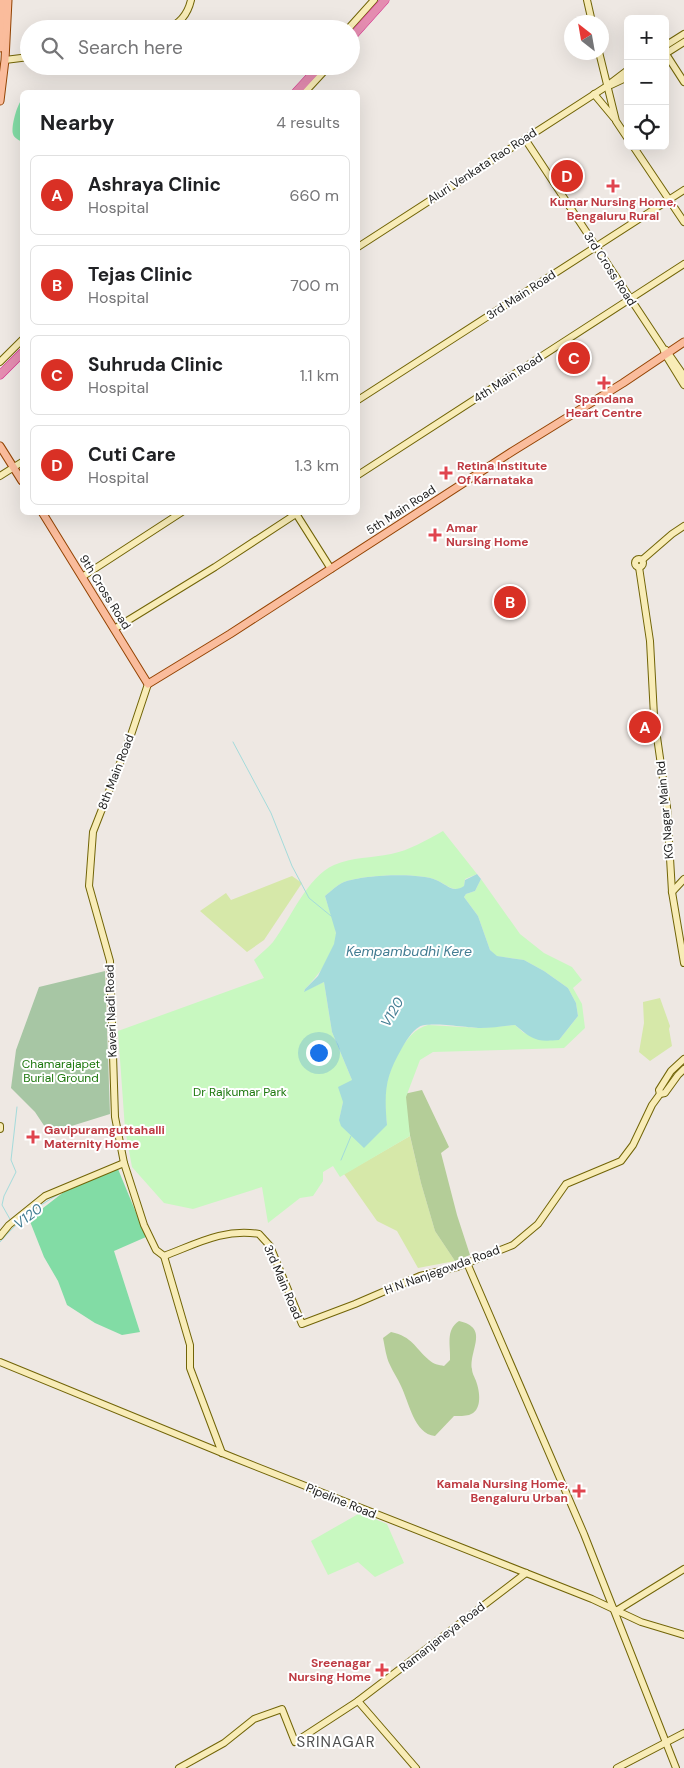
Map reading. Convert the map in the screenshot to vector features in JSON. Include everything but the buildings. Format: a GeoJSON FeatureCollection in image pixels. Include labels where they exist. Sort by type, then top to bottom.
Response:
{"type":"FeatureCollection","features":[{"type":"Feature","properties":{"kind":"highway"},"geometry":{"type":"LineString","coordinates":[[360,21],[380,0]]}},
{"type":"Feature","properties":{"kind":"highway"},"geometry":{"type":"LineString","coordinates":[[360,28],[386,0]]}},
{"type":"Feature","properties":{"kind":"highway"},"geometry":{"type":"LineString","coordinates":[[297,90],[311,75]]}},
{"type":"Feature","properties":{"kind":"highway"},"geometry":{"type":"LineString","coordinates":[[306,90],[319,75]]}},
{"type":"Feature","properties":{"kind":"highway"},"geometry":{"type":"LineString","coordinates":[[0,370],[20,350]]}},
{"type":"Feature","properties":{"kind":"highway"},"geometry":{"type":"LineString","coordinates":[[0,375],[20,355]]}},
{"type":"Feature","properties":{"kind":"main road"},"geometry":{"type":"LineString","coordinates":[[0,48],[3,0]]}},
{"type":"Feature","properties":{"kind":"main road"},"geometry":{"type":"LineString","coordinates":[[0,101],[5,60],[8,0]]}},
{"type":"Feature","properties":{"kind":"main road"},"geometry":{"type":"LineString","coordinates":[[666,354],[684,342]]}},
{"type":"Feature","properties":{"kind":"main road"},"geometry":{"type":"LineString","coordinates":[[666,354],[684,346]]}},
{"type":"Feature","properties":{"kind":"main road","name":"5th Main Road"},"geometry":{"type":"LineString","coordinates":[[148,684],[230,634],[666,354]]}},
{"type":"Feature","properties":{"kind":"main road"},"geometry":{"type":"LineString","coordinates":[[0,446],[20,478]]}},
{"type":"Feature","properties":{"kind":"main road","name":"9th Cross Road"},"geometry":{"type":"LineString","coordinates":[[44,515],[148,684]]}},
{"type":"Feature","properties":{"kind":"street"},"geometry":{"type":"LineString","coordinates":[[181,20],[190,7],[191,0]]}},
{"type":"Feature","properties":{"kind":"street"},"geometry":{"type":"LineString","coordinates":[[356,20],[374,0]]}},
{"type":"Feature","properties":{"kind":"street"},"geometry":{"type":"LineString","coordinates":[[360,31],[386,0]]}},
{"type":"Feature","properties":{"kind":"street"},"geometry":{"type":"LineString","coordinates":[[587,0],[590,15]]}},
{"type":"Feature","properties":{"kind":"street"},"geometry":{"type":"LineString","coordinates":[[669,43],[684,34]]}},
{"type":"Feature","properties":{"kind":"street"},"geometry":{"type":"LineString","coordinates":[[669,52],[684,42]]}},
{"type":"Feature","properties":{"kind":"street"},"geometry":{"type":"LineString","coordinates":[[5,60],[20,58]]}},
{"type":"Feature","properties":{"kind":"street"},"geometry":{"type":"LineString","coordinates":[[669,59],[684,82]]}},
{"type":"Feature","properties":{"kind":"street"},"geometry":{"type":"LineString","coordinates":[[602,60],[616,120]]}},
{"type":"Feature","properties":{"kind":"street","name":"Aluri Venkata Rao Road"},"geometry":{"type":"LineString","coordinates":[[360,246],[607,86],[624,73]]}},
{"type":"Feature","properties":{"kind":"street"},"geometry":{"type":"LineString","coordinates":[[297,90],[309,75]]}},
{"type":"Feature","properties":{"kind":"street","name":"Aluri Venkata Rao Road"},"geometry":{"type":"LineString","coordinates":[[607,86],[624,79]]}},
{"type":"Feature","properties":{"kind":"street"},"geometry":{"type":"LineString","coordinates":[[594,94],[624,133]]}},
{"type":"Feature","properties":{"kind":"street","name":"3rd Cross Road"},"geometry":{"type":"LineString","coordinates":[[525,139],[666,354]]}},
{"type":"Feature","properties":{"kind":"street"},"geometry":{"type":"LineString","coordinates":[[635,150],[684,222]]}},
{"type":"Feature","properties":{"kind":"street","name":"3rd Main Road"},"geometry":{"type":"LineString","coordinates":[[360,399],[684,190]]}},
{"type":"Feature","properties":{"kind":"street","name":"4th Main Road"},"geometry":{"type":"LineString","coordinates":[[360,474],[684,264]]}},
{"type":"Feature","properties":{"kind":"street"},"geometry":{"type":"LineString","coordinates":[[0,362],[20,342]]}},
{"type":"Feature","properties":{"kind":"street"},"geometry":{"type":"LineString","coordinates":[[666,354],[684,376]]}},
{"type":"Feature","properties":{"kind":"street"},"geometry":{"type":"LineString","coordinates":[[666,354],[684,385]]}},
{"type":"Feature","properties":{"kind":"street"},"geometry":{"type":"LineString","coordinates":[[0,380],[20,359]]}},
{"type":"Feature","properties":{"kind":"street"},"geometry":{"type":"LineString","coordinates":[[0,476],[20,463]]}},
{"type":"Feature","properties":{"kind":"street"},"geometry":{"type":"LineString","coordinates":[[82,577],[177,515]]}},
{"type":"Feature","properties":{"kind":"street"},"geometry":{"type":"LineString","coordinates":[[114,629],[215,567],[294,515]]}},
{"type":"Feature","properties":{"kind":"street"},"geometry":{"type":"LineString","coordinates":[[298,515],[331,569]]}},
{"type":"Feature","properties":{"kind":"street","name":"KG Nagar Main Rd"},"geometry":{"type":"LineString","coordinates":[[684,526],[672,534],[641,564],[650,641],[654,716],[667,807],[672,892],[684,963]]}},
{"type":"Feature","properties":{"kind":"street","name":"8th Main Road"},"geometry":{"type":"LineString","coordinates":[[91,862],[93,832],[131,735],[148,684]]}},
{"type":"Feature","properties":{"kind":"street","name":"Kaveri Nadi Road"},"geometry":{"type":"LineString","coordinates":[[91,862],[89,886],[110,961],[115,1117],[124,1163]]}},
{"type":"Feature","properties":{"kind":"street"},"geometry":{"type":"LineString","coordinates":[[672,892],[684,879]]}},
{"type":"Feature","properties":{"kind":"street"},"geometry":{"type":"LineString","coordinates":[[660,1094],[659,1090],[671,1071],[684,1060]]}},
{"type":"Feature","properties":{"kind":"street","name":"H N Nanjegowda Road"},"geometry":{"type":"LineString","coordinates":[[302,1324],[420,1276],[467,1263],[513,1245],[538,1224],[566,1184],[621,1161],[633,1146],[652,1104],[660,1094],[665,1093],[684,1069]]}},
{"type":"Feature","properties":{"kind":"street"},"geometry":{"type":"LineString","coordinates":[[0,1236],[12,1222],[45,1196],[124,1163],[144,1225],[156,1250],[164,1256],[190,1345],[190,1368],[222,1453]]}},
{"type":"Feature","properties":{"kind":"street","name":"3rd Main Road"},"geometry":{"type":"LineString","coordinates":[[164,1256],[204,1239],[219,1235],[234,1232],[258,1234],[270,1246],[302,1324]]}},
{"type":"Feature","properties":{"kind":"street"},"geometry":{"type":"LineString","coordinates":[[467,1263],[616,1611],[676,1768]]}},
{"type":"Feature","properties":{"kind":"street","name":"Pipeline Road"},"geometry":{"type":"LineString","coordinates":[[0,1362],[222,1453],[592,1599],[641,1622],[684,1635]]}},
{"type":"Feature","properties":{"kind":"street"},"geometry":{"type":"LineString","coordinates":[[616,1611],[684,1569]]}},
{"type":"Feature","properties":{"kind":"street","name":"Ramanjaneya Road"},"geometry":{"type":"LineString","coordinates":[[179,1768],[224,1743],[254,1719],[282,1709],[295,1742],[358,1702],[526,1573]]}},
{"type":"Feature","properties":{"kind":"street"},"geometry":{"type":"LineString","coordinates":[[358,1702],[416,1768]]}},
{"type":"Feature","properties":{"kind":"street"},"geometry":{"type":"LineString","coordinates":[[617,1768],[684,1733]]}},
{"type":"Feature","properties":{"kind":"green space"},"geometry":{"type":"Polygon","coordinates":[[[20,102],[20,141],[13,134],[20,102]]]}},
{"type":"Feature","properties":{"kind":"green space","name":"Dr Rajkumar Park"},"geometry":{"type":"Polygon","coordinates":[[[443,831],[477,874],[465,879],[464,887],[456,889],[436,880],[417,876],[377,876],[344,882],[336,886],[325,896],[335,926],[335,942],[325,964],[304,991],[324,982],[332,1032],[352,1080],[343,1102],[339,1120],[387,1125],[385,1098],[392,1066],[411,1035],[428,1025],[480,1028],[515,1025],[524,1033],[559,1040],[578,1016],[576,1003],[568,988],[524,960],[496,956],[490,950],[478,916],[464,897],[466,894],[475,891],[481,879],[520,934],[544,953],[572,967],[582,980],[573,988],[582,1004],[585,1028],[564,1048],[433,1052],[420,1060],[406,1097],[410,1136],[340,1177],[333,1166],[323,1172],[323,1181],[313,1196],[300,1198],[268,1223],[262,1187],[193,1209],[164,1203],[132,1167],[125,1129],[118,1031],[264,978],[254,960],[273,942],[300,899],[324,871],[348,860],[391,854],[405,850],[443,831]]]}},
{"type":"Feature","properties":{"kind":"green space"},"geometry":{"type":"Polygon","coordinates":[[[292,876],[302,883],[264,940],[247,952],[200,911],[226,893],[231,900],[292,876]]]}},
{"type":"Feature","properties":{"kind":"green space","name":"Chamarajapet Burial Ground"},"geometry":{"type":"Polygon","coordinates":[[[105,971],[110,1114],[49,1133],[35,1112],[11,1088],[16,1050],[39,987],[105,971]]]}},
{"type":"Feature","properties":{"kind":"green space"},"geometry":{"type":"Polygon","coordinates":[[[660,998],[670,1026],[672,1046],[650,1061],[639,1052],[644,1023],[643,1002],[660,998]]]}},
{"type":"Feature","properties":{"kind":"green space"},"geometry":{"type":"Polygon","coordinates":[[[422,1090],[449,1147],[441,1153],[457,1215],[470,1255],[455,1261],[435,1231],[421,1183],[402,1101],[404,1094],[422,1090]]]}},
{"type":"Feature","properties":{"kind":"green space"},"geometry":{"type":"Polygon","coordinates":[[[410,1136],[435,1231],[455,1261],[418,1268],[397,1231],[377,1221],[344,1174],[410,1136]]]}},
{"type":"Feature","properties":{"kind":"green space"},"geometry":{"type":"Polygon","coordinates":[[[118,1169],[146,1237],[114,1251],[140,1332],[122,1335],[95,1323],[67,1305],[58,1281],[44,1257],[29,1219],[65,1191],[118,1169]]]}},
{"type":"Feature","properties":{"kind":"green space"},"geometry":{"type":"Polygon","coordinates":[[[459,1321],[468,1324],[474,1329],[476,1334],[472,1369],[478,1388],[479,1402],[473,1413],[454,1416],[435,1436],[422,1430],[417,1424],[389,1362],[383,1338],[391,1332],[398,1334],[413,1343],[431,1361],[444,1366],[450,1360],[450,1334],[459,1321]]]}},
{"type":"Feature","properties":{"kind":"green space"},"geometry":{"type":"Polygon","coordinates":[[[360,1513],[387,1524],[404,1563],[375,1577],[358,1562],[328,1575],[311,1541],[360,1513]]]}},
{"type":"Feature","properties":{"kind":"water","name":"Kempambudhi Kere"},"geometry":{"type":"Polygon","coordinates":[[[477,874],[481,879],[475,891],[466,894],[464,897],[478,916],[490,950],[497,956],[524,960],[568,988],[576,1003],[578,1016],[559,1040],[551,1041],[535,1039],[515,1025],[484,1028],[439,1025],[419,1027],[405,1042],[389,1076],[386,1094],[387,1125],[364,1148],[341,1126],[339,1120],[343,1102],[338,1087],[352,1080],[332,1032],[324,982],[304,992],[318,976],[334,944],[336,933],[325,896],[336,886],[344,882],[364,878],[390,875],[417,876],[436,880],[450,888],[456,889],[464,886],[465,880],[477,874]]]}},
{"type":"Feature","properties":{"kind":"waterway"},"geometry":{"type":"LineString","coordinates":[[233,742],[271,813],[292,866],[309,898],[331,916]]}},
{"type":"Feature","properties":{"kind":"waterway"},"geometry":{"type":"LineString","coordinates":[[11,1221],[2,1205],[4,1196],[16,1172],[11,1160],[17,1107]]}},
{"type":"Feature","properties":{"kind":"waterway","name":"V120"},"geometry":{"type":"LineString","coordinates":[[341,1160],[351,1136]]}},
{"type":"Feature","properties":{"kind":"waterway","name":"V120"},"geometry":{"type":"LineString","coordinates":[[0,1242],[27,1215],[59,1194]]}},
{"type":"Feature","properties":{"kind":"place","name":"Cuti Care"},"geometry":{"type":"Point","coordinates":[567,176]}},
{"type":"Feature","properties":{"kind":"place","name":"Kumar Nursing Home, Bengaluru Rural"},"geometry":{"type":"Point","coordinates":[613,186]}},
{"type":"Feature","properties":{"kind":"place","name":"Suhruda Clinic"},"geometry":{"type":"Point","coordinates":[574,358]}},
{"type":"Feature","properties":{"kind":"place","name":"Spandana Heart Centre"},"geometry":{"type":"Point","coordinates":[604,383]}},
{"type":"Feature","properties":{"kind":"place","name":"Retina Institute Of Karnataka"},"geometry":{"type":"Point","coordinates":[446,473]}},
{"type":"Feature","properties":{"kind":"place","name":"Amar Nursing Home"},"geometry":{"type":"Point","coordinates":[435,535]}},
{"type":"Feature","properties":{"kind":"place","name":"Tejas Clinic"},"geometry":{"type":"Point","coordinates":[510,602]}},
{"type":"Feature","properties":{"kind":"place","name":"Ashraya Clinic"},"geometry":{"type":"Point","coordinates":[645,727]}},
{"type":"Feature","properties":{"kind":"place","name":"Gavipuramguttahalli Maternity Home"},"geometry":{"type":"Point","coordinates":[33,1137]}},
{"type":"Feature","properties":{"kind":"place","name":"Kamala Nursing Home, Bengaluru Urban"},"geometry":{"type":"Point","coordinates":[579,1491]}},
{"type":"Feature","properties":{"kind":"place","name":"Sreenagar Nursing Home"},"geometry":{"type":"Point","coordinates":[382,1670]}},
{"type":"Feature","properties":{"kind":"district","name":"SRINAGAR"},"geometry":{"type":"Point","coordinates":[336,1742]}}]}
